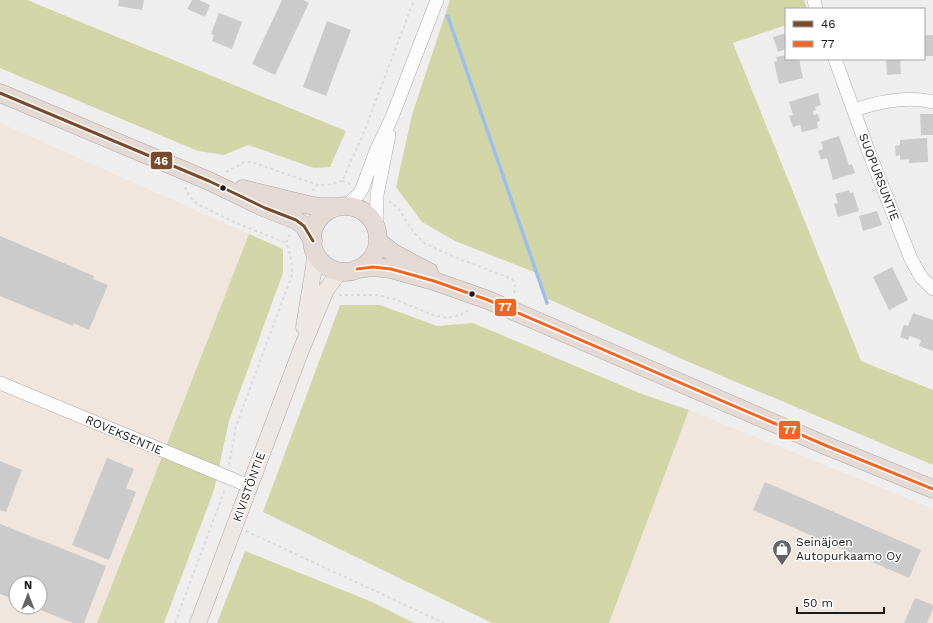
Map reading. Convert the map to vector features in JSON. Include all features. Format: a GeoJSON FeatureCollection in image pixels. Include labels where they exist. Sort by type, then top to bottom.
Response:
{"type":"FeatureCollection","features":[{"type":"Feature","properties":{"kind":"highway"},"geometry":{"type":"LineString","coordinates":[[0,93],[178,169],[300,212],[319,207],[353,207],[367,214],[377,234],[393,253],[482,298]]}},
{"type":"Feature","properties":{"kind":"highway"},"geometry":{"type":"LineString","coordinates":[[314,246],[313,232],[316,223],[329,210],[342,206]]}},
{"type":"Feature","properties":{"kind":"highway"},"geometry":{"type":"LineString","coordinates":[[300,212],[304,226],[319,259],[332,269],[349,270],[373,267],[391,269],[434,281],[482,298],[827,446],[933,489]]}},
{"type":"Feature","properties":{"kind":"highway"},"geometry":{"type":"LineString","coordinates":[[349,270],[365,265],[372,258],[376,250],[377,234]]}},
{"type":"Feature","properties":{"kind":"main road","name":"KIVISTÖNTIE"},"geometry":{"type":"LineString","coordinates":[[301,350],[311,283],[314,246]]}},
{"type":"Feature","properties":{"kind":"main road","name":"KIVISTÖNTIE"},"geometry":{"type":"LineString","coordinates":[[198,623],[301,350],[326,290],[349,270]]}},
{"type":"Feature","properties":{"kind":"street"},"geometry":{"type":"LineString","coordinates":[[342,206],[359,194],[362,189],[376,151],[392,118],[437,0]]}},
{"type":"Feature","properties":{"kind":"street","name":"SUOPURSUNTIE"},"geometry":{"type":"LineString","coordinates":[[835,60],[911,259],[921,277],[933,289]]}},
{"type":"Feature","properties":{"kind":"street"},"geometry":{"type":"LineString","coordinates":[[854,110],[874,103],[899,100],[925,100],[933,102]]}},
{"type":"Feature","properties":{"kind":"street"},"geometry":{"type":"LineString","coordinates":[[377,234],[377,195],[392,118]]}},
{"type":"Feature","properties":{"kind":"street","name":"ROVEKSENTIE"},"geometry":{"type":"LineString","coordinates":[[0,382],[249,486]]}},
{"type":"Feature","properties":{"kind":"path"},"geometry":{"type":"LineString","coordinates":[[342,181],[362,137],[414,0]]}},
{"type":"Feature","properties":{"kind":"path"},"geometry":{"type":"LineString","coordinates":[[209,181],[245,162],[252,162],[318,185],[342,181],[362,189]]}},
{"type":"Feature","properties":{"kind":"path"},"geometry":{"type":"LineString","coordinates":[[174,623],[224,491],[236,426],[292,275],[290,252],[286,244],[234,222],[197,204],[189,196],[178,169]]}},
{"type":"Feature","properties":{"kind":"path"},"geometry":{"type":"LineString","coordinates":[[286,244],[308,195],[318,185]]}},
{"type":"Feature","properties":{"kind":"path"},"geometry":{"type":"LineString","coordinates":[[377,195],[388,200],[398,208],[414,233],[426,244],[512,279],[515,286],[512,310]]}},
{"type":"Feature","properties":{"kind":"path"},"geometry":{"type":"LineString","coordinates":[[292,275],[311,283]]}},
{"type":"Feature","properties":{"kind":"path"},"geometry":{"type":"LineString","coordinates":[[326,290],[339,295],[378,295],[394,299],[433,315],[447,318],[460,315],[482,298]]}},
{"type":"Feature","properties":{"kind":"path"},"geometry":{"type":"LineString","coordinates":[[234,526],[444,623]]}},
{"type":"Feature","properties":{"kind":"shaded area"},"geometry":{"type":"Polygon","coordinates":[[[0,123],[249,234],[97,623],[0,623],[0,123]]]}},
{"type":"Feature","properties":{"kind":"shaded area","name":"Seinäjoen Autopurkaamo Oy"},"geometry":{"type":"Polygon","coordinates":[[[689,410],[933,509],[933,623],[609,623],[689,410]]]}},
{"type":"Feature","properties":{"kind":"green space"},"geometry":{"type":"Polygon","coordinates":[[[0,0],[27,0],[346,131],[330,167],[314,168],[248,145],[224,155],[198,151],[0,68],[0,0]]]}},
{"type":"Feature","properties":{"kind":"green space"},"geometry":{"type":"Polygon","coordinates":[[[450,0],[804,0],[807,8],[785,8],[785,25],[733,43],[861,361],[933,390],[933,465],[682,359],[546,298],[537,273],[455,241],[422,222],[396,187],[412,115],[450,0]]]}},
{"type":"Feature","properties":{"kind":"green space"},"geometry":{"type":"Polygon","coordinates":[[[249,234],[283,249],[283,273],[229,421],[214,490],[164,623],[97,623],[249,234]]]}},
{"type":"Feature","properties":{"kind":"green space"},"geometry":{"type":"Polygon","coordinates":[[[340,305],[380,305],[437,326],[473,323],[642,394],[689,410],[609,623],[492,623],[263,512],[340,305]]]}},
{"type":"Feature","properties":{"kind":"green space"},"geometry":{"type":"Polygon","coordinates":[[[245,551],[372,602],[414,623],[217,623],[245,551]]]}},
{"type":"Feature","properties":{"kind":"building"},"geometry":{"type":"Polygon","coordinates":[[[119,0],[144,0],[142,10],[118,6],[119,0]]]}},
{"type":"Feature","properties":{"kind":"building"},"geometry":{"type":"Polygon","coordinates":[[[192,0],[199,0],[210,5],[205,17],[187,9],[192,0]]]}},
{"type":"Feature","properties":{"kind":"building"},"geometry":{"type":"Polygon","coordinates":[[[282,0],[303,0],[309,3],[275,75],[252,64],[282,0]]]}},
{"type":"Feature","properties":{"kind":"building"},"geometry":{"type":"Polygon","coordinates":[[[219,13],[242,22],[232,49],[212,41],[214,35],[211,34],[219,13]]]}},
{"type":"Feature","properties":{"kind":"building"},"geometry":{"type":"Polygon","coordinates":[[[327,21],[351,30],[326,96],[303,87],[327,21]]]}},
{"type":"Feature","properties":{"kind":"building"},"geometry":{"type":"Polygon","coordinates":[[[785,33],[785,49],[778,52],[773,37],[785,33]]]}},
{"type":"Feature","properties":{"kind":"building"},"geometry":{"type":"Polygon","coordinates":[[[925,35],[933,35],[933,56],[925,56],[925,35]]]}},
{"type":"Feature","properties":{"kind":"building"},"geometry":{"type":"Polygon","coordinates":[[[785,55],[785,60],[799,60],[803,78],[779,84],[774,62],[777,61],[776,57],[785,55]]]}},
{"type":"Feature","properties":{"kind":"building"},"geometry":{"type":"Polygon","coordinates":[[[886,60],[900,60],[901,74],[887,75],[886,60]]]}},
{"type":"Feature","properties":{"kind":"building"},"geometry":{"type":"Polygon","coordinates":[[[818,93],[821,105],[815,107],[816,110],[813,111],[814,115],[818,114],[820,121],[817,122],[818,128],[802,132],[800,125],[793,127],[789,116],[793,115],[789,102],[818,93]]]}},
{"type":"Feature","properties":{"kind":"building"},"geometry":{"type":"Polygon","coordinates":[[[920,114],[933,114],[933,135],[921,135],[920,114]]]}},
{"type":"Feature","properties":{"kind":"building"},"geometry":{"type":"Polygon","coordinates":[[[839,136],[849,165],[852,164],[855,173],[833,180],[827,158],[821,160],[818,151],[823,149],[821,142],[839,136]]]}},
{"type":"Feature","properties":{"kind":"building"},"geometry":{"type":"Polygon","coordinates":[[[927,138],[928,162],[909,163],[909,159],[900,160],[900,155],[896,156],[895,146],[900,145],[900,140],[927,138]]]}},
{"type":"Feature","properties":{"kind":"building"},"geometry":{"type":"Polygon","coordinates":[[[849,190],[850,193],[853,192],[859,211],[838,217],[834,204],[838,203],[835,194],[849,190]]]}},
{"type":"Feature","properties":{"kind":"building"},"geometry":{"type":"Polygon","coordinates":[[[877,211],[882,225],[863,231],[859,216],[877,211]]]}},
{"type":"Feature","properties":{"kind":"building"},"geometry":{"type":"Polygon","coordinates":[[[0,236],[94,276],[93,279],[108,285],[89,330],[74,323],[73,326],[0,296],[0,236]]]}},
{"type":"Feature","properties":{"kind":"building"},"geometry":{"type":"Polygon","coordinates":[[[892,267],[908,300],[889,310],[873,277],[892,267]]]}},
{"type":"Feature","properties":{"kind":"building"},"geometry":{"type":"Polygon","coordinates":[[[913,313],[933,320],[933,351],[919,346],[921,340],[910,336],[908,340],[900,337],[904,325],[908,326],[913,313]]]}},
{"type":"Feature","properties":{"kind":"building"},"geometry":{"type":"Polygon","coordinates":[[[107,458],[134,469],[126,488],[136,492],[109,560],[72,545],[107,458]]]}},
{"type":"Feature","properties":{"kind":"building"},"geometry":{"type":"Polygon","coordinates":[[[0,461],[22,470],[6,512],[0,510],[0,461]]]}},
{"type":"Feature","properties":{"kind":"building"},"geometry":{"type":"Polygon","coordinates":[[[765,482],[921,550],[909,578],[753,510],[765,482]]]}},
{"type":"Feature","properties":{"kind":"building"},"geometry":{"type":"Polygon","coordinates":[[[0,524],[106,566],[84,623],[73,623],[48,613],[48,575],[8,575],[8,597],[0,594],[0,524]]]}},
{"type":"Feature","properties":{"kind":"building"},"geometry":{"type":"Polygon","coordinates":[[[915,598],[933,605],[933,609],[927,623],[904,623],[915,598]]]}},
{"type":"Feature","properties":{"kind":"waterway"},"geometry":{"type":"LineString","coordinates":[[447,16],[547,303]]}},
{"type":"Feature","properties":{"kind":"transit line","name":"46"},"geometry":{"type":"LineString","coordinates":[[0,93],[209,181],[265,208],[296,220],[304,226],[313,241]]}},
{"type":"Feature","properties":{"kind":"transit line","name":"77"},"geometry":{"type":"LineString","coordinates":[[357,269],[373,267],[391,269],[434,281],[488,300],[827,446],[933,489]]}},
{"type":"Feature","properties":{"kind":"place","name":"Seinäjoen Autopurkaamo Oy"},"geometry":{"type":"Point","coordinates":[782,566]}}]}
